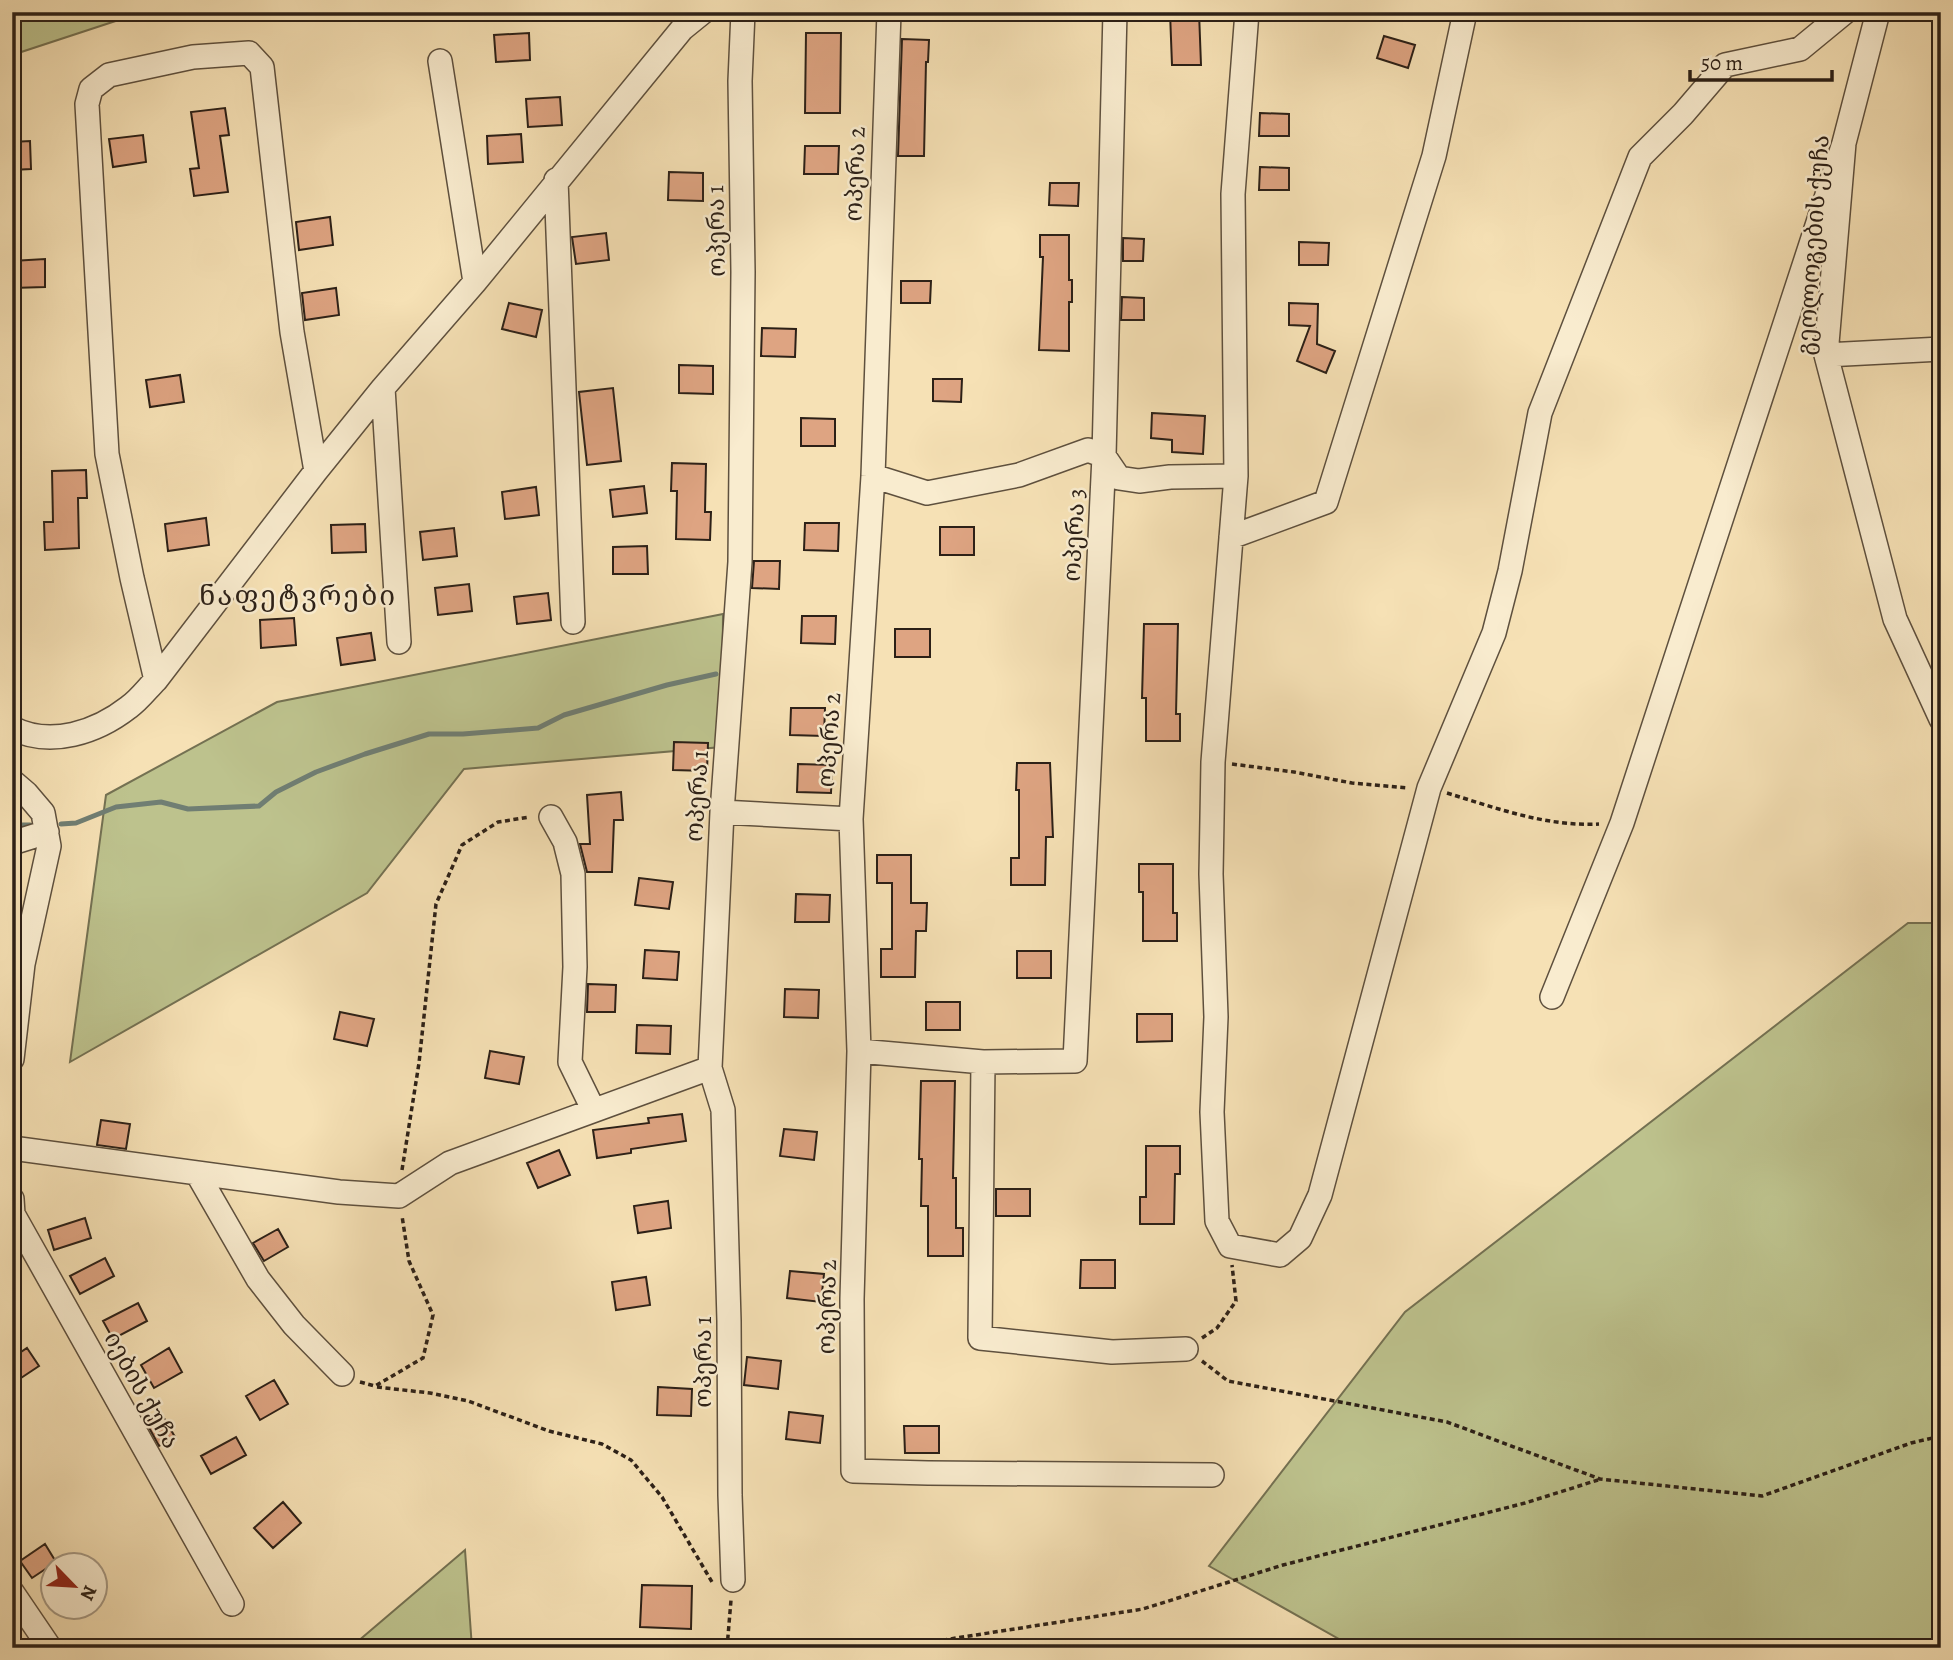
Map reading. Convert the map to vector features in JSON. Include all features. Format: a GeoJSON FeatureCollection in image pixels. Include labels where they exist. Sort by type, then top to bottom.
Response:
{"type":"FeatureCollection","features":[{"type":"Feature","properties":{"kind":"street"},"geometry":{"type":"LineString","coordinates":[[12,728],[22,733],[56,737],[95,729],[130,707],[156,680],[383,388],[475,282],[682,29],[703,12]]}},
{"type":"Feature","properties":{"kind":"street","name":"ოპერა 1"},"geometry":{"type":"LineString","coordinates":[[733,1580],[723,1110],[710,1068],[722,812],[740,562],[743,272],[740,81],[743,12]]}},
{"type":"Feature","properties":{"kind":"street","name":"ოპერა 2"},"geometry":{"type":"LineString","coordinates":[[889,12],[873,476],[850,819],[859,1051],[852,1299],[853,1471],[928,1474],[1212,1475]]}},
{"type":"Feature","properties":{"kind":"street","name":"ოპერა 3"},"geometry":{"type":"LineString","coordinates":[[984,1062],[1075,1061],[1104,456],[1115,12]]}},
{"type":"Feature","properties":{"kind":"street"},"geometry":{"type":"LineString","coordinates":[[1247,12],[1233,194],[1236,476],[1213,762],[1211,874],[1216,1017],[1212,1112],[1217,1222],[1230,1246],[1280,1255],[1300,1238],[1320,1195],[1429,788],[1494,633],[1510,571],[1540,413],[1640,157],[1683,114],[1725,65],[1800,49],[1845,12]]}},
{"type":"Feature","properties":{"kind":"street"},"geometry":{"type":"LineString","coordinates":[[1231,537],[1326,502],[1434,156],[1465,12]]}},
{"type":"Feature","properties":{"kind":"street","name":"გეოლოგების ქუჩა"},"geometry":{"type":"LineString","coordinates":[[1878,12],[1844,143],[1826,355],[1895,620],[1941,719]]}},
{"type":"Feature","properties":{"kind":"street"},"geometry":{"type":"LineString","coordinates":[[156,680],[107,454],[87,104],[91,89],[109,75],[194,57],[232,53],[249,53],[262,67],[292,332],[316,471]]}},
{"type":"Feature","properties":{"kind":"street"},"geometry":{"type":"LineString","coordinates":[[440,61],[475,282]]}},
{"type":"Feature","properties":{"kind":"street"},"geometry":{"type":"LineString","coordinates":[[1552,997],[1622,823],[1844,143]]}},
{"type":"Feature","properties":{"kind":"street"},"geometry":{"type":"LineString","coordinates":[[556,180],[573,622]]}},
{"type":"Feature","properties":{"kind":"street"},"geometry":{"type":"LineString","coordinates":[[1826,355],[1941,349]]}},
{"type":"Feature","properties":{"kind":"street"},"geometry":{"type":"LineString","coordinates":[[383,388],[399,642]]}},
{"type":"Feature","properties":{"kind":"street"},"geometry":{"type":"LineString","coordinates":[[873,476],[927,493],[1019,475],[1088,450],[1104,456],[1119,478],[1139,481],[1170,477],[1236,476]]}},
{"type":"Feature","properties":{"kind":"street"},"geometry":{"type":"LineString","coordinates":[[12,781],[43,813],[49,846],[23,964],[12,1059]]}},
{"type":"Feature","properties":{"kind":"street"},"geometry":{"type":"LineString","coordinates":[[722,812],[850,819]]}},
{"type":"Feature","properties":{"kind":"street"},"geometry":{"type":"LineString","coordinates":[[551,817],[565,842],[573,874],[575,967],[570,1062],[593,1109]]}},
{"type":"Feature","properties":{"kind":"street"},"geometry":{"type":"LineString","coordinates":[[12,843],[47,832]]}},
{"type":"Feature","properties":{"kind":"street"},"geometry":{"type":"LineString","coordinates":[[859,1051],[984,1062],[980,1338],[1112,1352],[1186,1349]]}},
{"type":"Feature","properties":{"kind":"street"},"geometry":{"type":"LineString","coordinates":[[12,1148],[340,1192],[399,1196],[450,1163],[710,1068]]}},
{"type":"Feature","properties":{"kind":"street"},"geometry":{"type":"LineString","coordinates":[[197,1172],[258,1279],[294,1325],[342,1374]]}},
{"type":"Feature","properties":{"kind":"street","name":"იების ქუჩა"},"geometry":{"type":"LineString","coordinates":[[13,1209],[232,1604]]}},
{"type":"Feature","properties":{"kind":"street"},"geometry":{"type":"LineString","coordinates":[[12,1592],[50,1648]]}},
{"type":"Feature","properties":{"kind":"path"},"geometry":{"type":"LineString","coordinates":[[375,1386],[422,1358],[433,1315],[409,1261],[399,1196],[405,1140],[419,1063],[436,904],[462,845],[498,822],[551,817]]}},
{"type":"Feature","properties":{"kind":"path"},"geometry":{"type":"LineString","coordinates":[[1230,1246],[1236,1301],[1217,1328],[1186,1349],[1228,1381],[1447,1422],[1600,1479],[1762,1496],[1911,1443],[1941,1436]]}},
{"type":"Feature","properties":{"kind":"path"},"geometry":{"type":"LineString","coordinates":[[342,1374],[375,1386],[468,1401],[548,1430],[602,1444],[631,1460],[662,1497],[712,1583],[733,1580],[727,1648]]}},
{"type":"Feature","properties":{"kind":"path"},"geometry":{"type":"LineString","coordinates":[[892,1648],[1143,1609],[1283,1565],[1525,1503],[1600,1479]]}},
{"type":"Feature","properties":{"kind":"green space"},"geometry":{"type":"Polygon","coordinates":[[[12,12],[143,12],[12,55],[12,12]]]}},
{"type":"Feature","properties":{"kind":"green space"},"geometry":{"type":"Polygon","coordinates":[[[723,614],[722,747],[464,769],[367,893],[70,1062],[106,795],[277,702],[723,614]]]}},
{"type":"Feature","properties":{"kind":"green space"},"geometry":{"type":"Polygon","coordinates":[[[1908,923],[1941,923],[1941,1648],[1355,1648],[1209,1566],[1405,1312],[1908,923]]]}},
{"type":"Feature","properties":{"kind":"green space"},"geometry":{"type":"Polygon","coordinates":[[[465,1550],[472,1648],[350,1648],[465,1550]]]}},
{"type":"Feature","properties":{"kind":"building"},"geometry":{"type":"Polygon","coordinates":[[[1170,12],[1199,12],[1201,65],[1172,65],[1170,12]]]}},
{"type":"Feature","properties":{"kind":"building"},"geometry":{"type":"Polygon","coordinates":[[[529,33],[530,60],[496,62],[494,35],[529,33]]]}},
{"type":"Feature","properties":{"kind":"building"},"geometry":{"type":"Polygon","coordinates":[[[806,33],[841,33],[840,113],[805,113],[806,33]]]}},
{"type":"Feature","properties":{"kind":"building"},"geometry":{"type":"Polygon","coordinates":[[[1384,36],[1415,45],[1408,68],[1377,58],[1384,36]]]}},
{"type":"Feature","properties":{"kind":"building"},"geometry":{"type":"Polygon","coordinates":[[[902,39],[929,40],[924,156],[898,156],[902,39]]]}},
{"type":"Feature","properties":{"kind":"building"},"geometry":{"type":"Polygon","coordinates":[[[560,97],[562,125],[528,127],[526,99],[560,97]]]}},
{"type":"Feature","properties":{"kind":"building"},"geometry":{"type":"Polygon","coordinates":[[[225,108],[229,135],[220,136],[228,192],[194,196],[190,169],[199,168],[191,112],[225,108]]]}},
{"type":"Feature","properties":{"kind":"building"},"geometry":{"type":"Polygon","coordinates":[[[1260,113],[1289,114],[1289,136],[1259,136],[1260,113]]]}},
{"type":"Feature","properties":{"kind":"building"},"geometry":{"type":"Polygon","coordinates":[[[521,134],[523,162],[488,164],[487,136],[521,134]]]}},
{"type":"Feature","properties":{"kind":"building"},"geometry":{"type":"Polygon","coordinates":[[[143,135],[146,162],[113,167],[109,139],[143,135]]]}},
{"type":"Feature","properties":{"kind":"building"},"geometry":{"type":"Polygon","coordinates":[[[30,141],[31,169],[12,170],[12,142],[30,141]]]}},
{"type":"Feature","properties":{"kind":"building"},"geometry":{"type":"Polygon","coordinates":[[[805,146],[839,146],[838,174],[804,174],[805,146]]]}},
{"type":"Feature","properties":{"kind":"building"},"geometry":{"type":"Polygon","coordinates":[[[1260,167],[1289,168],[1289,190],[1259,190],[1260,167]]]}},
{"type":"Feature","properties":{"kind":"building"},"geometry":{"type":"Polygon","coordinates":[[[669,172],[703,173],[703,201],[668,200],[669,172]]]}},
{"type":"Feature","properties":{"kind":"building"},"geometry":{"type":"Polygon","coordinates":[[[1050,183],[1079,183],[1078,206],[1049,205],[1050,183]]]}},
{"type":"Feature","properties":{"kind":"building"},"geometry":{"type":"Polygon","coordinates":[[[330,217],[333,245],[299,250],[296,222],[330,217]]]}},
{"type":"Feature","properties":{"kind":"building"},"geometry":{"type":"Polygon","coordinates":[[[606,233],[609,260],[576,264],[572,237],[606,233]]]}},
{"type":"Feature","properties":{"kind":"building"},"geometry":{"type":"Polygon","coordinates":[[[1040,235],[1069,235],[1072,302],[1069,302],[1069,351],[1039,350],[1043,257],[1040,257],[1040,235]]]}},
{"type":"Feature","properties":{"kind":"building"},"geometry":{"type":"Polygon","coordinates":[[[1123,238],[1144,239],[1143,261],[1123,261],[1123,238]]]}},
{"type":"Feature","properties":{"kind":"building"},"geometry":{"type":"Polygon","coordinates":[[[1299,242],[1329,243],[1328,265],[1299,265],[1299,242]]]}},
{"type":"Feature","properties":{"kind":"building"},"geometry":{"type":"Polygon","coordinates":[[[45,259],[45,287],[12,288],[12,261],[45,259]]]}},
{"type":"Feature","properties":{"kind":"building"},"geometry":{"type":"Polygon","coordinates":[[[901,281],[931,281],[930,303],[901,303],[901,281]]]}},
{"type":"Feature","properties":{"kind":"building"},"geometry":{"type":"Polygon","coordinates":[[[336,288],[339,315],[305,320],[302,293],[336,288]]]}},
{"type":"Feature","properties":{"kind":"building"},"geometry":{"type":"Polygon","coordinates":[[[1122,297],[1144,298],[1144,320],[1121,320],[1122,297]]]}},
{"type":"Feature","properties":{"kind":"building"},"geometry":{"type":"Polygon","coordinates":[[[509,303],[542,310],[536,337],[502,329],[509,303]]]}},
{"type":"Feature","properties":{"kind":"building"},"geometry":{"type":"Polygon","coordinates":[[[1289,303],[1318,304],[1317,344],[1335,351],[1326,373],[1297,361],[1310,326],[1289,325],[1289,303]]]}},
{"type":"Feature","properties":{"kind":"building"},"geometry":{"type":"Polygon","coordinates":[[[762,328],[796,329],[795,357],[761,356],[762,328]]]}},
{"type":"Feature","properties":{"kind":"building"},"geometry":{"type":"Polygon","coordinates":[[[679,365],[713,366],[713,394],[679,393],[679,365]]]}},
{"type":"Feature","properties":{"kind":"building"},"geometry":{"type":"Polygon","coordinates":[[[180,375],[184,402],[150,407],[146,380],[180,375]]]}},
{"type":"Feature","properties":{"kind":"building"},"geometry":{"type":"Polygon","coordinates":[[[933,379],[962,379],[961,402],[933,401],[933,379]]]}},
{"type":"Feature","properties":{"kind":"building"},"geometry":{"type":"Polygon","coordinates":[[[613,388],[621,461],[587,465],[579,392],[613,388]]]}},
{"type":"Feature","properties":{"kind":"building"},"geometry":{"type":"Polygon","coordinates":[[[1152,413],[1205,416],[1203,454],[1172,452],[1172,440],[1151,438],[1152,413]]]}},
{"type":"Feature","properties":{"kind":"building"},"geometry":{"type":"Polygon","coordinates":[[[801,418],[835,419],[835,446],[801,446],[801,418]]]}},
{"type":"Feature","properties":{"kind":"building"},"geometry":{"type":"Polygon","coordinates":[[[672,463],[706,464],[705,512],[711,512],[710,540],[676,539],[677,491],[671,491],[672,463]]]}},
{"type":"Feature","properties":{"kind":"building"},"geometry":{"type":"Polygon","coordinates":[[[86,470],[87,498],[78,498],[79,548],[45,550],[44,522],[53,522],[52,471],[86,470]]]}},
{"type":"Feature","properties":{"kind":"building"},"geometry":{"type":"Polygon","coordinates":[[[644,486],[647,513],[613,517],[610,490],[644,486]]]}},
{"type":"Feature","properties":{"kind":"building"},"geometry":{"type":"Polygon","coordinates":[[[536,487],[539,515],[505,519],[502,492],[536,487]]]}},
{"type":"Feature","properties":{"kind":"building"},"geometry":{"type":"Polygon","coordinates":[[[206,518],[209,545],[168,551],[165,524],[206,518]]]}},
{"type":"Feature","properties":{"kind":"building"},"geometry":{"type":"Polygon","coordinates":[[[805,523],[839,523],[838,551],[804,550],[805,523]]]}},
{"type":"Feature","properties":{"kind":"building"},"geometry":{"type":"Polygon","coordinates":[[[365,524],[366,552],[332,553],[331,525],[365,524]]]}},
{"type":"Feature","properties":{"kind":"building"},"geometry":{"type":"Polygon","coordinates":[[[940,527],[974,527],[974,555],[940,555],[940,527]]]}},
{"type":"Feature","properties":{"kind":"building"},"geometry":{"type":"Polygon","coordinates":[[[454,528],[457,556],[423,560],[420,532],[454,528]]]}},
{"type":"Feature","properties":{"kind":"building"},"geometry":{"type":"Polygon","coordinates":[[[647,546],[648,574],[613,574],[613,547],[647,546]]]}},
{"type":"Feature","properties":{"kind":"building"},"geometry":{"type":"Polygon","coordinates":[[[754,561],[780,561],[779,589],[752,588],[754,561]]]}},
{"type":"Feature","properties":{"kind":"building"},"geometry":{"type":"Polygon","coordinates":[[[469,584],[472,611],[438,615],[435,588],[469,584]]]}},
{"type":"Feature","properties":{"kind":"building"},"geometry":{"type":"Polygon","coordinates":[[[548,593],[551,620],[517,624],[514,597],[548,593]]]}},
{"type":"Feature","properties":{"kind":"building"},"geometry":{"type":"Polygon","coordinates":[[[802,616],[836,616],[835,644],[801,643],[802,616]]]}},
{"type":"Feature","properties":{"kind":"building"},"geometry":{"type":"Polygon","coordinates":[[[294,618],[296,645],[261,648],[260,620],[294,618]]]}},
{"type":"Feature","properties":{"kind":"building"},"geometry":{"type":"Polygon","coordinates":[[[1144,624],[1178,624],[1176,714],[1180,714],[1180,741],[1146,741],[1146,698],[1142,698],[1144,624]]]}},
{"type":"Feature","properties":{"kind":"building"},"geometry":{"type":"Polygon","coordinates":[[[895,629],[930,629],[930,657],[895,657],[895,629]]]}},
{"type":"Feature","properties":{"kind":"building"},"geometry":{"type":"Polygon","coordinates":[[[371,633],[375,660],[341,665],[337,638],[371,633]]]}},
{"type":"Feature","properties":{"kind":"building"},"geometry":{"type":"Polygon","coordinates":[[[791,708],[825,708],[824,736],[790,735],[791,708]]]}},
{"type":"Feature","properties":{"kind":"building"},"geometry":{"type":"Polygon","coordinates":[[[674,742],[708,743],[707,771],[673,770],[674,742]]]}},
{"type":"Feature","properties":{"kind":"building"},"geometry":{"type":"Polygon","coordinates":[[[1017,763],[1050,763],[1053,837],[1046,837],[1045,885],[1011,885],[1011,858],[1019,858],[1017,763]]]}},
{"type":"Feature","properties":{"kind":"building"},"geometry":{"type":"Polygon","coordinates":[[[798,764],[832,765],[831,793],[797,792],[798,764]]]}},
{"type":"Feature","properties":{"kind":"building"},"geometry":{"type":"Polygon","coordinates":[[[621,792],[623,820],[614,820],[612,872],[587,872],[580,844],[590,844],[587,795],[621,792]]]}},
{"type":"Feature","properties":{"kind":"building"},"geometry":{"type":"Polygon","coordinates":[[[877,855],[911,855],[911,903],[927,903],[926,931],[916,931],[915,977],[881,977],[881,949],[892,949],[892,883],[877,883],[877,855]]]}},
{"type":"Feature","properties":{"kind":"building"},"geometry":{"type":"Polygon","coordinates":[[[1139,864],[1173,864],[1173,913],[1177,913],[1177,941],[1143,941],[1143,892],[1139,892],[1139,864]]]}},
{"type":"Feature","properties":{"kind":"building"},"geometry":{"type":"Polygon","coordinates":[[[639,878],[673,882],[669,909],[635,905],[639,878]]]}},
{"type":"Feature","properties":{"kind":"building"},"geometry":{"type":"Polygon","coordinates":[[[796,894],[830,895],[829,922],[795,922],[796,894]]]}},
{"type":"Feature","properties":{"kind":"building"},"geometry":{"type":"Polygon","coordinates":[[[645,950],[679,952],[677,980],[643,978],[645,950]]]}},
{"type":"Feature","properties":{"kind":"building"},"geometry":{"type":"Polygon","coordinates":[[[1017,951],[1051,951],[1051,978],[1017,978],[1017,951]]]}},
{"type":"Feature","properties":{"kind":"building"},"geometry":{"type":"Polygon","coordinates":[[[588,984],[616,985],[615,1012],[587,1012],[588,984]]]}},
{"type":"Feature","properties":{"kind":"building"},"geometry":{"type":"Polygon","coordinates":[[[785,989],[819,990],[818,1018],[784,1017],[785,989]]]}},
{"type":"Feature","properties":{"kind":"building"},"geometry":{"type":"Polygon","coordinates":[[[926,1002],[960,1002],[960,1030],[926,1030],[926,1002]]]}},
{"type":"Feature","properties":{"kind":"building"},"geometry":{"type":"Polygon","coordinates":[[[340,1012],[374,1019],[367,1046],[334,1039],[340,1012]]]}},
{"type":"Feature","properties":{"kind":"building"},"geometry":{"type":"Polygon","coordinates":[[[1137,1014],[1172,1014],[1172,1041],[1137,1042],[1137,1014]]]}},
{"type":"Feature","properties":{"kind":"building"},"geometry":{"type":"Polygon","coordinates":[[[637,1025],[671,1026],[670,1054],[636,1053],[637,1025]]]}},
{"type":"Feature","properties":{"kind":"building"},"geometry":{"type":"Polygon","coordinates":[[[490,1051],[524,1057],[519,1084],[485,1078],[490,1051]]]}},
{"type":"Feature","properties":{"kind":"building"},"geometry":{"type":"Polygon","coordinates":[[[921,1081],[955,1081],[953,1178],[956,1178],[956,1228],[963,1228],[963,1256],[928,1256],[928,1206],[921,1206],[922,1159],[919,1159],[921,1081]]]}},
{"type":"Feature","properties":{"kind":"building"},"geometry":{"type":"Polygon","coordinates":[[[682,1114],[686,1141],[631,1149],[631,1153],[597,1158],[593,1130],[649,1123],[648,1118],[682,1114]]]}},
{"type":"Feature","properties":{"kind":"building"},"geometry":{"type":"Polygon","coordinates":[[[101,1120],[130,1124],[126,1149],[97,1145],[101,1120]]]}},
{"type":"Feature","properties":{"kind":"building"},"geometry":{"type":"Polygon","coordinates":[[[784,1129],[817,1132],[814,1160],[780,1156],[784,1129]]]}},
{"type":"Feature","properties":{"kind":"building"},"geometry":{"type":"Polygon","coordinates":[[[1146,1146],[1180,1146],[1180,1174],[1175,1174],[1174,1224],[1140,1224],[1140,1197],[1146,1197],[1146,1146]]]}},
{"type":"Feature","properties":{"kind":"building"},"geometry":{"type":"Polygon","coordinates":[[[559,1150],[570,1175],[538,1188],[527,1163],[559,1150]]]}},
{"type":"Feature","properties":{"kind":"building"},"geometry":{"type":"Polygon","coordinates":[[[996,1189],[1030,1189],[1030,1216],[996,1216],[996,1189]]]}},
{"type":"Feature","properties":{"kind":"building"},"geometry":{"type":"Polygon","coordinates":[[[668,1201],[671,1228],[638,1233],[634,1206],[668,1201]]]}},
{"type":"Feature","properties":{"kind":"building"},"geometry":{"type":"Polygon","coordinates":[[[85,1218],[91,1238],[54,1250],[48,1230],[85,1218]]]}},
{"type":"Feature","properties":{"kind":"building"},"geometry":{"type":"Polygon","coordinates":[[[278,1229],[288,1247],[264,1261],[253,1243],[278,1229]]]}},
{"type":"Feature","properties":{"kind":"building"},"geometry":{"type":"Polygon","coordinates":[[[105,1258],[114,1276],[80,1294],[70,1276],[105,1258]]]}},
{"type":"Feature","properties":{"kind":"building"},"geometry":{"type":"Polygon","coordinates":[[[1081,1260],[1115,1260],[1115,1288],[1080,1288],[1081,1260]]]}},
{"type":"Feature","properties":{"kind":"building"},"geometry":{"type":"Polygon","coordinates":[[[790,1271],[824,1274],[821,1302],[787,1298],[790,1271]]]}},
{"type":"Feature","properties":{"kind":"building"},"geometry":{"type":"Polygon","coordinates":[[[646,1277],[650,1305],[616,1310],[612,1282],[646,1277]]]}},
{"type":"Feature","properties":{"kind":"building"},"geometry":{"type":"Polygon","coordinates":[[[138,1303],[147,1321],[113,1339],[103,1321],[138,1303]]]}},
{"type":"Feature","properties":{"kind":"building"},"geometry":{"type":"Polygon","coordinates":[[[27,1348],[39,1366],[12,1384],[12,1358],[27,1348]]]}},
{"type":"Feature","properties":{"kind":"building"},"geometry":{"type":"Polygon","coordinates":[[[169,1348],[182,1372],[154,1388],[141,1365],[169,1348]]]}},
{"type":"Feature","properties":{"kind":"building"},"geometry":{"type":"Polygon","coordinates":[[[747,1357],[781,1361],[778,1389],[744,1385],[747,1357]]]}},
{"type":"Feature","properties":{"kind":"building"},"geometry":{"type":"Polygon","coordinates":[[[274,1380],[288,1404],[260,1420],[246,1396],[274,1380]]]}},
{"type":"Feature","properties":{"kind":"building"},"geometry":{"type":"Polygon","coordinates":[[[658,1387],[692,1389],[691,1416],[657,1415],[658,1387]]]}},
{"type":"Feature","properties":{"kind":"building"},"geometry":{"type":"Polygon","coordinates":[[[789,1412],[823,1416],[820,1443],[786,1439],[789,1412]]]}},
{"type":"Feature","properties":{"kind":"building"},"geometry":{"type":"Polygon","coordinates":[[[161,1413],[175,1437],[159,1446],[146,1422],[161,1413]]]}},
{"type":"Feature","properties":{"kind":"building"},"geometry":{"type":"Polygon","coordinates":[[[904,1426],[939,1426],[939,1453],[905,1453],[904,1426]]]}},
{"type":"Feature","properties":{"kind":"building"},"geometry":{"type":"Polygon","coordinates":[[[236,1437],[246,1455],[211,1474],[201,1456],[236,1437]]]}},
{"type":"Feature","properties":{"kind":"building"},"geometry":{"type":"Polygon","coordinates":[[[283,1502],[301,1523],[273,1548],[254,1528],[283,1502]]]}},
{"type":"Feature","properties":{"kind":"building"},"geometry":{"type":"Polygon","coordinates":[[[45,1544],[50,1552],[38,1552],[38,1574],[32,1578],[20,1561],[45,1544]]]}},
{"type":"Feature","properties":{"kind":"building"},"geometry":{"type":"Polygon","coordinates":[[[642,1585],[692,1586],[691,1629],[640,1627],[642,1585]]]}},
{"type":"Feature","properties":{"kind":"waterway"},"geometry":{"type":"LineString","coordinates":[[61,824],[76,823],[116,807],[161,802],[188,809],[259,806],[276,792],[316,772],[429,734],[538,728],[564,715],[667,685],[716,674]]}},
{"type":"Feature","properties":{"kind":"waterway"},"geometry":{"type":"LineString","coordinates":[[12,825],[30,825]]}},
{"type":"Feature","properties":{"kind":"district","name":"ნაფეტვრები"},"geometry":{"type":"Point","coordinates":[298,595]}}]}
